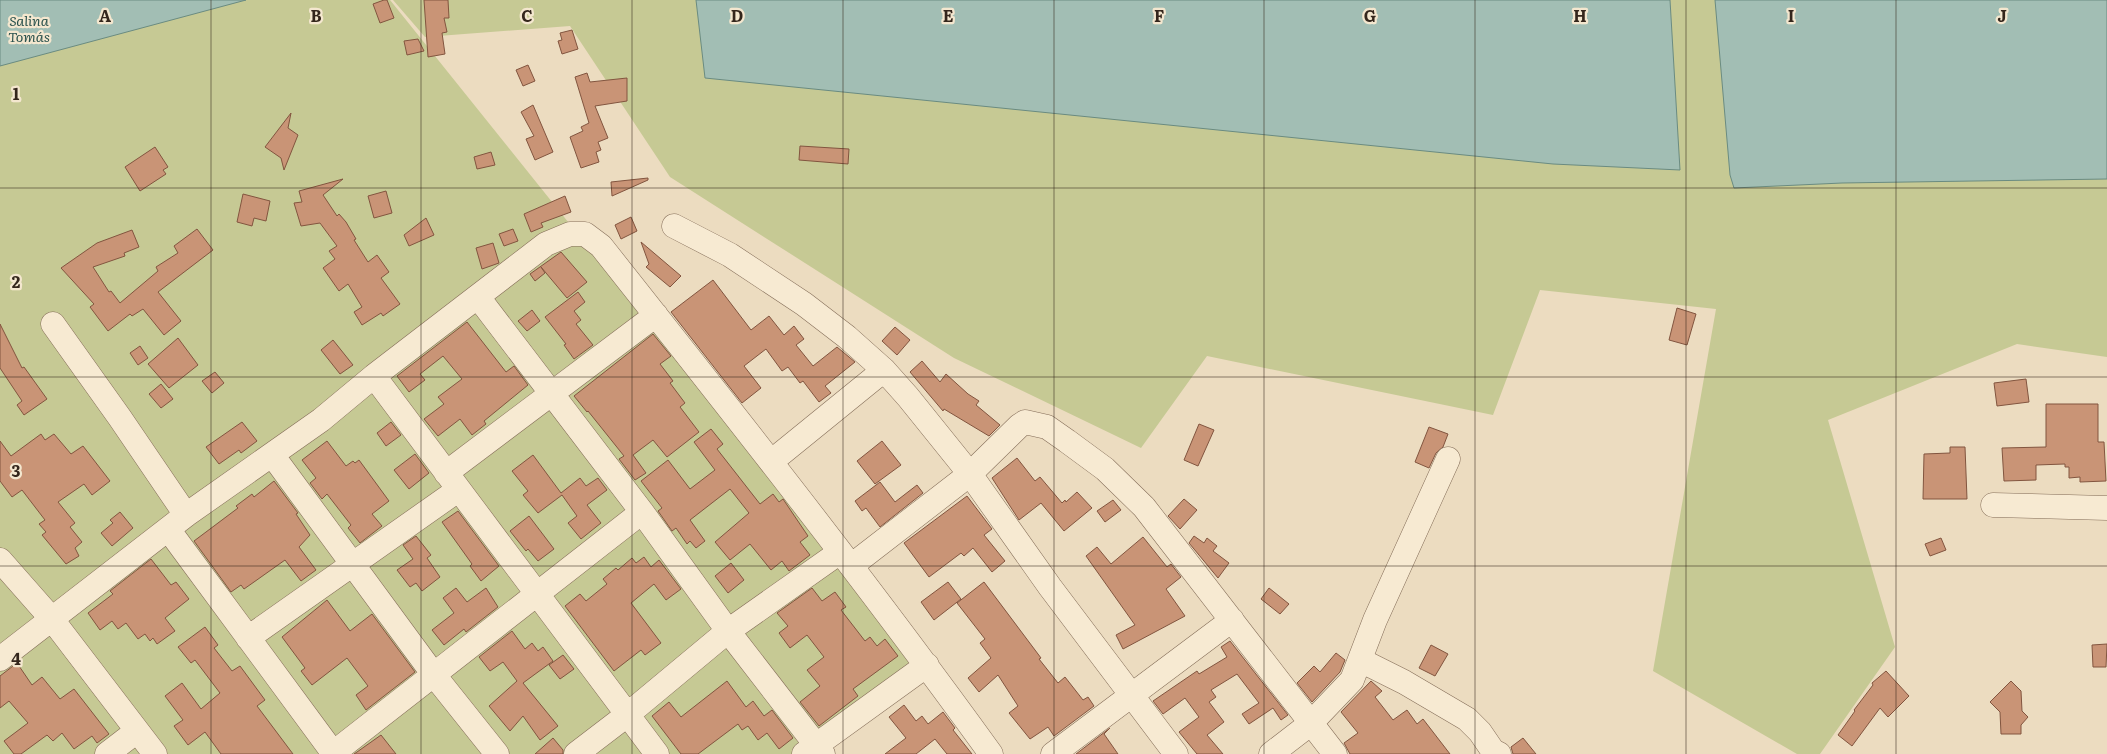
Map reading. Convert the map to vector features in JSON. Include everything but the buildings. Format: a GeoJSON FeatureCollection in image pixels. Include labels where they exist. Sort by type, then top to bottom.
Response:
{"type":"FeatureCollection","features":[{"type":"Feature","properties":{"kind":"street"},"geometry":{"type":"LineString","coordinates":[[674,226],[730,255],[804,304],[884,370],[970,474],[1050,587],[1176,754]]}},
{"type":"Feature","properties":{"kind":"street"},"geometry":{"type":"LineString","coordinates":[[0,659],[177,522],[273,456],[321,420],[374,376],[546,244],[570,234],[585,234],[601,246],[772,461],[927,665],[991,754]]}},
{"type":"Feature","properties":{"kind":"street"},"geometry":{"type":"LineString","coordinates":[[478,296],[642,512],[814,751],[927,665]]}},
{"type":"Feature","properties":{"kind":"street"},"geometry":{"type":"LineString","coordinates":[[248,638],[353,566],[452,482],[551,394],[656,315]]}},
{"type":"Feature","properties":{"kind":"street"},"geometry":{"type":"LineString","coordinates":[[53,324],[120,418],[177,522],[248,638],[333,754],[642,512]]}},
{"type":"Feature","properties":{"kind":"street"},"geometry":{"type":"LineString","coordinates":[[772,461],[884,370]]}},
{"type":"Feature","properties":{"kind":"street"},"geometry":{"type":"LineString","coordinates":[[374,376],[657,754]]}},
{"type":"Feature","properties":{"kind":"street"},"geometry":{"type":"LineString","coordinates":[[576,754],[728,631],[845,559],[970,474],[1018,426],[1025,422],[1047,427],[1105,469],[1144,508],[1335,754]]}},
{"type":"Feature","properties":{"kind":"street"},"geometry":{"type":"LineString","coordinates":[[273,456],[434,675],[497,754]]}},
{"type":"Feature","properties":{"kind":"street"},"geometry":{"type":"LineString","coordinates":[[1271,754],[1310,724],[1352,680],[1375,620],[1448,459]]}},
{"type":"Feature","properties":{"kind":"street"},"geometry":{"type":"LineString","coordinates":[[1993,504],[2107,508]]}},
{"type":"Feature","properties":{"kind":"street"},"geometry":{"type":"LineString","coordinates":[[0,560],[51,618],[155,754]]}},
{"type":"Feature","properties":{"kind":"street"},"geometry":{"type":"LineString","coordinates":[[1053,754],[1133,696],[1232,620]]}},
{"type":"Feature","properties":{"kind":"street"},"geometry":{"type":"LineString","coordinates":[[1360,660],[1404,682],[1467,719],[1480,732],[1492,753]]}},
{"type":"Feature","properties":{"kind":"street"},"geometry":{"type":"LineString","coordinates":[[107,754],[137,731]]}},
{"type":"Feature","properties":{"kind":"green space"},"geometry":{"type":"Polygon","coordinates":[[[0,0],[390,0],[921,662],[805,754],[0,754],[0,0]]]}},
{"type":"Feature","properties":{"kind":"green space"},"geometry":{"type":"Polygon","coordinates":[[[393,0],[2107,0],[2107,357],[2017,344],[1828,420],[1895,647],[1820,754],[1797,754],[1653,671],[1716,309],[1540,290],[1493,415],[1207,356],[1141,448],[954,358],[670,177],[570,26],[425,37],[393,0]]]}},
{"type":"Feature","properties":{"kind":"water","name":"Salina Tomás"},"geometry":{"type":"Polygon","coordinates":[[[0,0],[246,0],[0,66],[0,0]]]}},
{"type":"Feature","properties":{"kind":"water"},"geometry":{"type":"Polygon","coordinates":[[[696,0],[1670,0],[1680,170],[1553,164],[705,78],[696,0]]]}},
{"type":"Feature","properties":{"kind":"water"},"geometry":{"type":"Polygon","coordinates":[[[1715,0],[2107,0],[2107,179],[1842,183],[1734,188],[1730,175],[1715,0]]]}}]}
